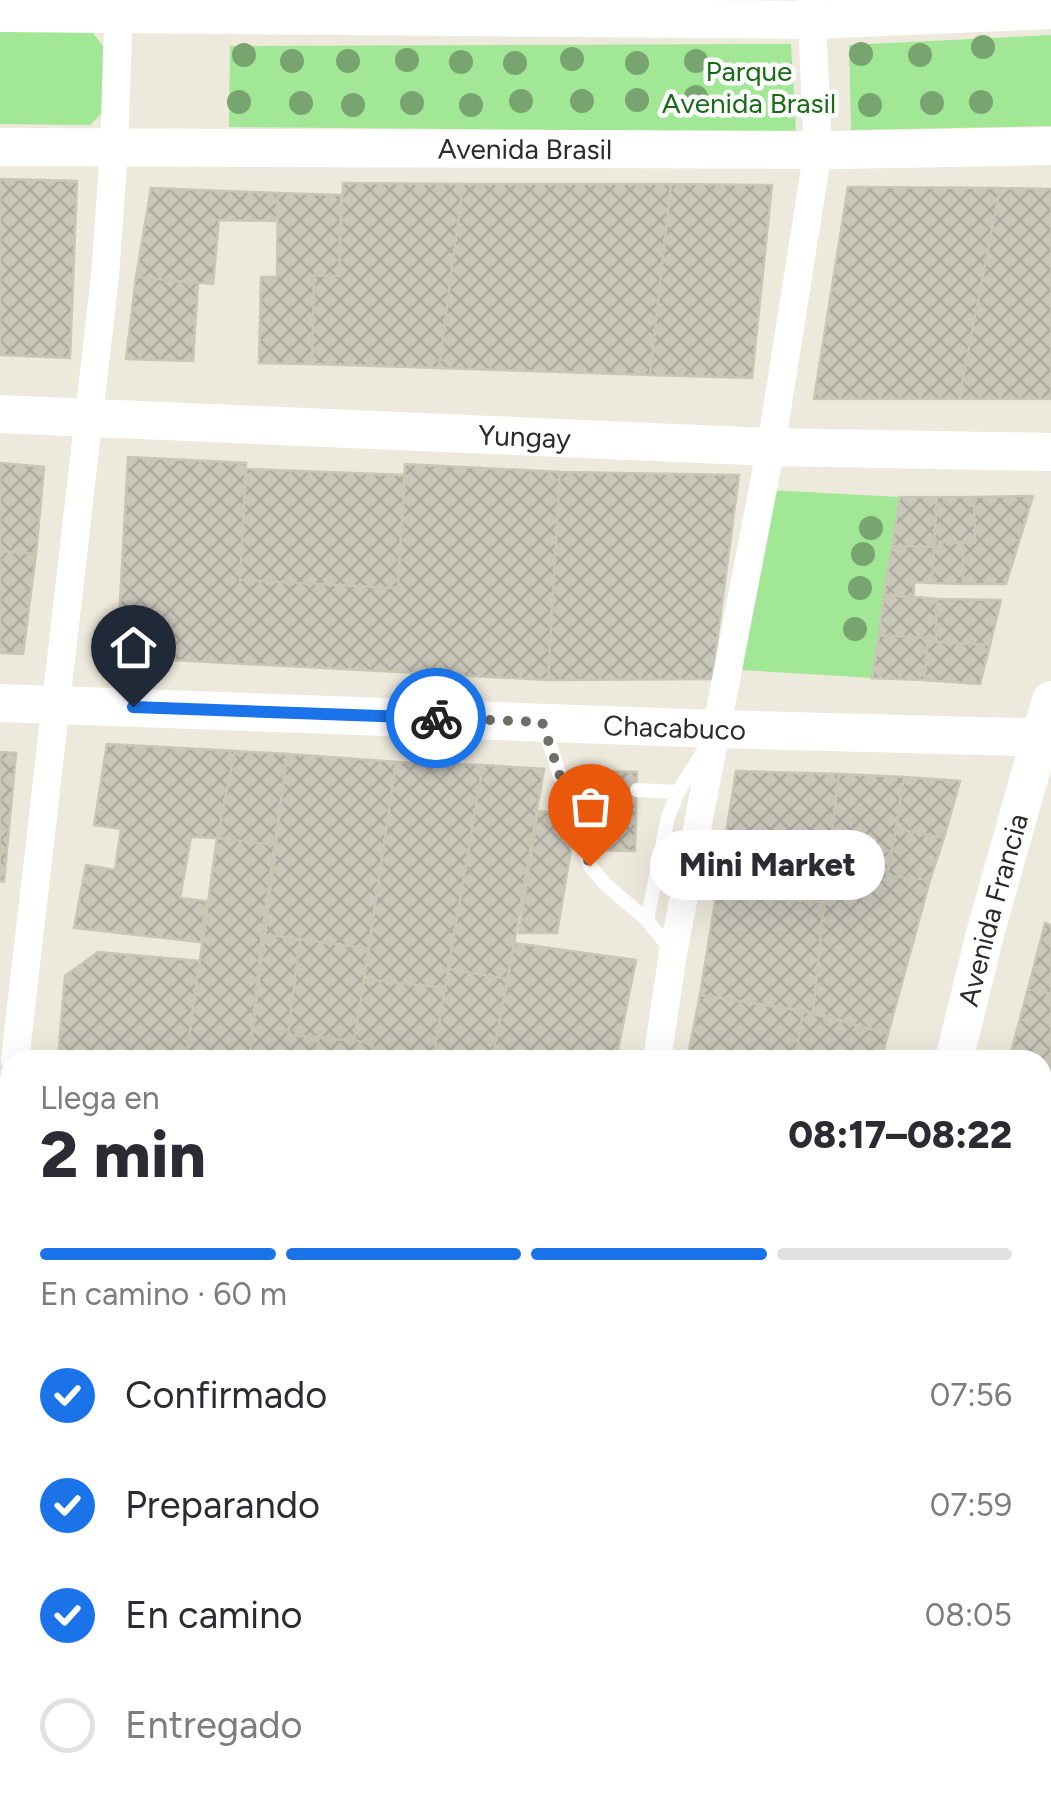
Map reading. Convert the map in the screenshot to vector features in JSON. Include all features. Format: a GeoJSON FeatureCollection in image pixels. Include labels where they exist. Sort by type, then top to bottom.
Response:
{"type":"FeatureCollection","features":[{"type":"Feature","properties":{"kind":"main road"},"geometry":{"type":"LineString","coordinates":[[0,12],[118,7],[1051,10]]}},
{"type":"Feature","properties":{"kind":"main road","name":"Avenida Brasil"},"geometry":{"type":"LineString","coordinates":[[0,147],[818,150],[1051,146]]}},
{"type":"Feature","properties":{"kind":"main road","name":"Yungay"},"geometry":{"type":"LineString","coordinates":[[0,414],[771,447],[1051,452]]}},
{"type":"Feature","properties":{"kind":"main road","name":"Avenida Francia"},"geometry":{"type":"LineString","coordinates":[[956,1050],[985,934],[1046,737],[1051,700]]}},
{"type":"Feature","properties":{"kind":"main road","name":"Chacabuco"},"geometry":{"type":"LineString","coordinates":[[0,702],[716,729],[1046,737]]}},
{"type":"Feature","properties":{"kind":"street"},"geometry":{"type":"LineString","coordinates":[[16,1050],[90,417],[114,149],[118,7]]}},
{"type":"Feature","properties":{"kind":"street"},"geometry":{"type":"LineString","coordinates":[[658,1050],[673,953],[771,447],[818,150],[812,10]]}},
{"type":"Feature","properties":{"kind":"lane"},"geometry":{"type":"LineString","coordinates":[[542,722],[590,866],[647,920],[673,953]]}},
{"type":"Feature","properties":{"kind":"lane"},"geometry":{"type":"LineString","coordinates":[[647,920],[668,817],[678,792],[716,729]]}},
{"type":"Feature","properties":{"kind":"lane"},"geometry":{"type":"LineString","coordinates":[[566,787],[589,788]]}},
{"type":"Feature","properties":{"kind":"lane"},"geometry":{"type":"LineString","coordinates":[[637,790],[678,792]]}},
{"type":"Feature","properties":{"kind":"green space"},"geometry":{"type":"Polygon","coordinates":[[[0,30],[93,33],[103,46],[102,113],[90,125],[0,124],[0,30]]]}},
{"type":"Feature","properties":{"kind":"green space","name":"Parque Avenida Brasil"},"geometry":{"type":"Polygon","coordinates":[[[1051,35],[1051,126],[851,130],[849,45],[1051,35]]]}},
{"type":"Feature","properties":{"kind":"green space","name":"Parque Avenida Brasil"},"geometry":{"type":"Polygon","coordinates":[[[791,44],[796,132],[229,127],[230,46],[791,44]]]}},
{"type":"Feature","properties":{"kind":"green space"},"geometry":{"type":"Polygon","coordinates":[[[769,490],[900,497],[872,678],[742,670],[769,490]]]}},
{"type":"Feature","properties":{"kind":"building"},"geometry":{"type":"Polygon","coordinates":[[[0,179],[77,181],[70,358],[0,355],[0,179]]]}},
{"type":"Feature","properties":{"kind":"building"},"geometry":{"type":"Polygon","coordinates":[[[343,183],[463,184],[439,368],[312,364],[314,275],[339,276],[343,183]]]}},
{"type":"Feature","properties":{"kind":"building"},"geometry":{"type":"Polygon","coordinates":[[[463,184],[671,184],[650,375],[439,368],[463,184]]]}},
{"type":"Feature","properties":{"kind":"building"},"geometry":{"type":"Polygon","coordinates":[[[671,184],[772,185],[752,378],[650,375],[671,184]]]}},
{"type":"Feature","properties":{"kind":"building"},"geometry":{"type":"Polygon","coordinates":[[[848,187],[1000,188],[959,399],[814,399],[848,187]]]}},
{"type":"Feature","properties":{"kind":"building"},"geometry":{"type":"Polygon","coordinates":[[[151,188],[278,193],[277,221],[219,220],[213,284],[136,277],[151,188]]]}},
{"type":"Feature","properties":{"kind":"building"},"geometry":{"type":"Polygon","coordinates":[[[1000,188],[1051,189],[1051,399],[959,399],[1000,188]]]}},
{"type":"Feature","properties":{"kind":"building"},"geometry":{"type":"Polygon","coordinates":[[[278,193],[341,195],[339,276],[314,275],[312,364],[259,363],[261,277],[277,277],[278,193]]]}},
{"type":"Feature","properties":{"kind":"building"},"geometry":{"type":"Polygon","coordinates":[[[136,277],[198,283],[193,361],[126,359],[136,277]]]}},
{"type":"Feature","properties":{"kind":"building"},"geometry":{"type":"Polygon","coordinates":[[[128,457],[246,463],[240,580],[398,588],[405,464],[560,472],[548,680],[117,657],[128,457]]]}},
{"type":"Feature","properties":{"kind":"building"},"geometry":{"type":"Polygon","coordinates":[[[0,463],[44,467],[36,554],[0,551],[0,463]]]}},
{"type":"Feature","properties":{"kind":"building"},"geometry":{"type":"Polygon","coordinates":[[[246,469],[405,475],[398,588],[240,580],[246,469]]]}},
{"type":"Feature","properties":{"kind":"building"},"geometry":{"type":"Polygon","coordinates":[[[560,472],[739,475],[712,679],[548,680],[560,472]]]}},
{"type":"Feature","properties":{"kind":"building"},"geometry":{"type":"Polygon","coordinates":[[[1033,496],[1006,584],[963,584],[963,542],[975,543],[974,497],[1033,496]]]}},
{"type":"Feature","properties":{"kind":"building"},"geometry":{"type":"Polygon","coordinates":[[[900,497],[937,497],[934,547],[892,546],[900,497]]]}},
{"type":"Feature","properties":{"kind":"building"},"geometry":{"type":"Polygon","coordinates":[[[937,497],[974,497],[975,543],[939,542],[939,547],[934,547],[937,497]]]}},
{"type":"Feature","properties":{"kind":"building"},"geometry":{"type":"Polygon","coordinates":[[[939,542],[963,542],[963,584],[932,583],[934,547],[939,547],[939,542]]]}},
{"type":"Feature","properties":{"kind":"building"},"geometry":{"type":"Polygon","coordinates":[[[892,546],[934,547],[932,583],[914,582],[914,598],[884,594],[892,546]]]}},
{"type":"Feature","properties":{"kind":"building"},"geometry":{"type":"Polygon","coordinates":[[[0,551],[36,554],[23,654],[0,653],[0,551]]]}},
{"type":"Feature","properties":{"kind":"building"},"geometry":{"type":"Polygon","coordinates":[[[884,594],[937,599],[936,642],[879,635],[884,594]]]}},
{"type":"Feature","properties":{"kind":"building"},"geometry":{"type":"Polygon","coordinates":[[[937,599],[1001,600],[990,645],[936,642],[937,599]]]}},
{"type":"Feature","properties":{"kind":"building"},"geometry":{"type":"Polygon","coordinates":[[[879,635],[928,638],[924,680],[872,678],[879,635]]]}},
{"type":"Feature","properties":{"kind":"building"},"geometry":{"type":"Polygon","coordinates":[[[928,641],[990,645],[980,684],[924,680],[928,641]]]}},
{"type":"Feature","properties":{"kind":"building"},"geometry":{"type":"Polygon","coordinates":[[[107,744],[235,751],[217,838],[191,837],[180,898],[206,901],[201,942],[74,928],[86,865],[115,870],[121,829],[94,825],[107,744]]]}},
{"type":"Feature","properties":{"kind":"building"},"geometry":{"type":"Polygon","coordinates":[[[235,751],[287,754],[276,845],[217,838],[235,751]]]}},
{"type":"Feature","properties":{"kind":"building"},"geometry":{"type":"Polygon","coordinates":[[[0,752],[16,753],[4,882],[0,881],[0,752]]]}},
{"type":"Feature","properties":{"kind":"building"},"geometry":{"type":"Polygon","coordinates":[[[287,754],[396,762],[369,949],[262,934],[287,754]]]}},
{"type":"Feature","properties":{"kind":"building"},"geometry":{"type":"Polygon","coordinates":[[[396,762],[483,765],[445,988],[364,979],[396,762]]]}},
{"type":"Feature","properties":{"kind":"building"},"geometry":{"type":"Polygon","coordinates":[[[483,765],[544,769],[508,979],[448,969],[483,765]]]}},
{"type":"Feature","properties":{"kind":"building"},"geometry":{"type":"Polygon","coordinates":[[[590,771],[637,772],[635,851],[587,850],[590,771]]]}},
{"type":"Feature","properties":{"kind":"building"},"geometry":{"type":"Polygon","coordinates":[[[736,771],[839,774],[824,902],[716,896],[736,771]]]}},
{"type":"Feature","properties":{"kind":"building"},"geometry":{"type":"Polygon","coordinates":[[[839,774],[904,777],[892,851],[830,848],[839,774]]]}},
{"type":"Feature","properties":{"kind":"building"},"geometry":{"type":"Polygon","coordinates":[[[904,777],[960,781],[944,838],[896,829],[904,777]]]}},
{"type":"Feature","properties":{"kind":"building"},"geometry":{"type":"Polygon","coordinates":[[[538,811],[556,813],[573,838],[557,933],[519,933],[538,811]]]}},
{"type":"Feature","properties":{"kind":"building"},"geometry":{"type":"Polygon","coordinates":[[[896,829],[944,838],[930,880],[887,876],[896,829]]]}},
{"type":"Feature","properties":{"kind":"building"},"geometry":{"type":"Polygon","coordinates":[[[217,838],[276,845],[250,1050],[187,1050],[217,838]]]}},
{"type":"Feature","properties":{"kind":"building"},"geometry":{"type":"Polygon","coordinates":[[[830,848],[892,851],[887,876],[930,880],[888,1034],[813,1012],[830,848]]]}},
{"type":"Feature","properties":{"kind":"building"},"geometry":{"type":"Polygon","coordinates":[[[716,896],[824,902],[813,1012],[700,995],[716,896]]]}},
{"type":"Feature","properties":{"kind":"building"},"geometry":{"type":"Polygon","coordinates":[[[1045,923],[1051,925],[1051,994],[1028,989],[1045,923]]]}},
{"type":"Feature","properties":{"kind":"building"},"geometry":{"type":"Polygon","coordinates":[[[262,934],[300,939],[288,1035],[319,1037],[317,1050],[250,1050],[262,934]]]}},
{"type":"Feature","properties":{"kind":"building"},"geometry":{"type":"Polygon","coordinates":[[[300,939],[369,949],[354,1041],[288,1035],[300,939]]]}},
{"type":"Feature","properties":{"kind":"building"},"geometry":{"type":"Polygon","coordinates":[[[514,943],[636,960],[618,1050],[494,1050],[514,943]]]}},
{"type":"Feature","properties":{"kind":"building"},"geometry":{"type":"Polygon","coordinates":[[[98,952],[199,961],[187,1050],[59,1050],[65,976],[98,952]]]}},
{"type":"Feature","properties":{"kind":"building"},"geometry":{"type":"Polygon","coordinates":[[[448,969],[508,979],[494,1050],[435,1050],[448,969]]]}},
{"type":"Feature","properties":{"kind":"building"},"geometry":{"type":"Polygon","coordinates":[[[364,979],[445,988],[435,1050],[372,1050],[373,1043],[354,1041],[364,979]]]}},
{"type":"Feature","properties":{"kind":"building"},"geometry":{"type":"Polygon","coordinates":[[[1028,989],[1051,994],[1051,1050],[1012,1050],[1028,989]]]}},
{"type":"Feature","properties":{"kind":"building"},"geometry":{"type":"Polygon","coordinates":[[[700,995],[803,1011],[797,1050],[689,1050],[700,995]]]}},
{"type":"Feature","properties":{"kind":"building"},"geometry":{"type":"Polygon","coordinates":[[[803,1011],[888,1034],[884,1050],[797,1050],[803,1011]]]}},
{"type":"Feature","properties":{"kind":"building"},"geometry":{"type":"Polygon","coordinates":[[[319,1037],[373,1043],[372,1050],[317,1050],[319,1037]]]}},
{"type":"Feature","properties":{"kind":"way so far"},"geometry":{"type":"LineString","coordinates":[[436,718],[542,722],[590,866]]}},
{"type":"Feature","properties":{"kind":"place","name":"Mini Market"},"geometry":{"type":"Point","coordinates":[590,866]}},
{"type":"Feature","properties":{"kind":"route"},"geometry":{"type":"LineString","coordinates":[[133,707],[436,718]]}}]}
